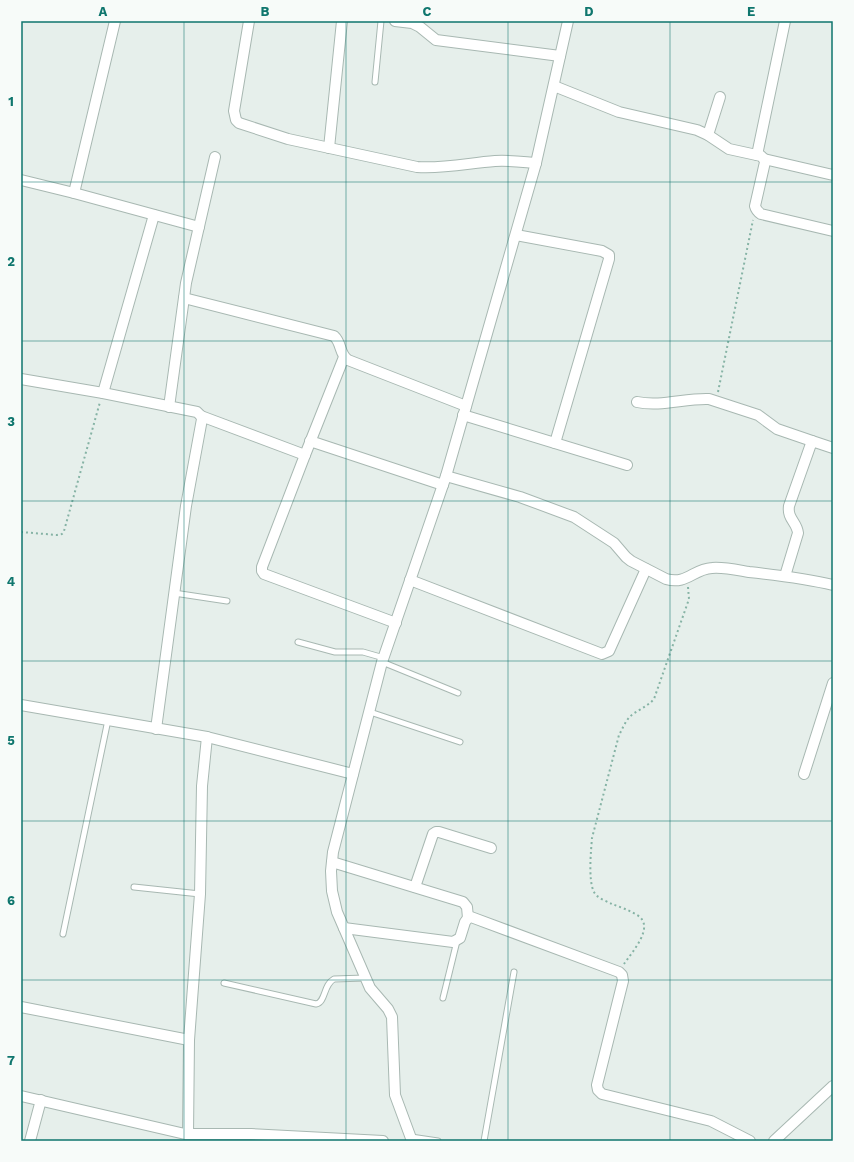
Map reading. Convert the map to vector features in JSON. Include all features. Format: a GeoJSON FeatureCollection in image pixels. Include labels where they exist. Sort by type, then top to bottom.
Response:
{"type":"FeatureCollection","features":[{"type":"Feature","properties":{"kind":"street"},"geometry":{"type":"LineString","coordinates":[[74,193],[115,21]]}},
{"type":"Feature","properties":{"kind":"street"},"geometry":{"type":"LineString","coordinates":[[249,21],[234,111],[236,120],[239,123],[278,136],[417,167],[441,167],[499,161],[536,163]]}},
{"type":"Feature","properties":{"kind":"street"},"geometry":{"type":"LineString","coordinates":[[329,148],[342,21]]}},
{"type":"Feature","properties":{"kind":"street"},"geometry":{"type":"LineString","coordinates":[[395,21],[412,23],[420,27],[436,40],[560,56]]}},
{"type":"Feature","properties":{"kind":"street"},"geometry":{"type":"LineString","coordinates":[[412,1139],[395,1095],[392,1017],[388,1009],[370,988],[337,912],[332,891],[331,871],[333,852],[383,660],[444,480],[516,235],[536,163],[568,21]]}},
{"type":"Feature","properties":{"kind":"street"},"geometry":{"type":"LineString","coordinates":[[785,21],[761,157],[755,206],[761,214],[833,231]]}},
{"type":"Feature","properties":{"kind":"street"},"geometry":{"type":"LineString","coordinates":[[554,86],[619,112],[696,130],[708,135],[729,149],[833,175]]}},
{"type":"Feature","properties":{"kind":"street"},"geometry":{"type":"LineString","coordinates":[[708,135],[720,97]]}},
{"type":"Feature","properties":{"kind":"street"},"geometry":{"type":"LineString","coordinates":[[169,407],[184,298],[215,157]]}},
{"type":"Feature","properties":{"kind":"street"},"geometry":{"type":"LineString","coordinates":[[21,180],[199,227]]}},
{"type":"Feature","properties":{"kind":"street"},"geometry":{"type":"LineString","coordinates":[[103,393],[154,215]]}},
{"type":"Feature","properties":{"kind":"street"},"geometry":{"type":"LineString","coordinates":[[516,235],[602,251],[609,255],[555,443]]}},
{"type":"Feature","properties":{"kind":"street"},"geometry":{"type":"LineString","coordinates":[[184,298],[334,336],[340,343],[341,352],[348,360],[465,411],[555,443],[627,465]]}},
{"type":"Feature","properties":{"kind":"street"},"geometry":{"type":"LineString","coordinates":[[344,357],[310,441],[262,567],[262,571],[264,574],[396,623]]}},
{"type":"Feature","properties":{"kind":"street"},"geometry":{"type":"LineString","coordinates":[[21,379],[103,393],[197,412],[201,416],[305,455]]}},
{"type":"Feature","properties":{"kind":"street"},"geometry":{"type":"LineString","coordinates":[[637,402],[656,404],[701,399],[716,401],[758,415],[777,429],[833,448]]}},
{"type":"Feature","properties":{"kind":"street"},"geometry":{"type":"LineString","coordinates":[[156,728],[186,506],[201,416]]}},
{"type":"Feature","properties":{"kind":"street"},"geometry":{"type":"LineString","coordinates":[[310,441],[444,480],[520,497],[574,517],[614,543],[631,561],[666,579],[678,581],[701,570],[714,568],[785,576],[833,585]]}},
{"type":"Feature","properties":{"kind":"street"},"geometry":{"type":"LineString","coordinates":[[785,576],[798,533],[798,530],[789,515],[789,506],[812,441]]}},
{"type":"Feature","properties":{"kind":"street"},"geometry":{"type":"LineString","coordinates":[[410,580],[602,654],[609,651],[646,569]]}},
{"type":"Feature","properties":{"kind":"street"},"geometry":{"type":"LineString","coordinates":[[804,774],[833,683]]}},
{"type":"Feature","properties":{"kind":"street"},"geometry":{"type":"LineString","coordinates":[[21,705],[207,737],[353,774]]}},
{"type":"Feature","properties":{"kind":"street"},"geometry":{"type":"LineString","coordinates":[[192,1136],[189,1040],[200,894],[202,786],[207,737]]}},
{"type":"Feature","properties":{"kind":"street"},"geometry":{"type":"LineString","coordinates":[[415,887],[433,834],[436,832],[491,848]]}},
{"type":"Feature","properties":{"kind":"street"},"geometry":{"type":"LineString","coordinates":[[332,862],[463,902],[467,907],[468,918],[465,922],[460,938],[453,942],[344,928]]}},
{"type":"Feature","properties":{"kind":"street"},"geometry":{"type":"LineString","coordinates":[[468,918],[471,917],[619,972],[622,975],[623,981],[597,1085],[598,1090],[602,1094],[703,1119],[750,1141]]}},
{"type":"Feature","properties":{"kind":"street"},"geometry":{"type":"LineString","coordinates":[[21,1007],[189,1040]]}},
{"type":"Feature","properties":{"kind":"street"},"geometry":{"type":"LineString","coordinates":[[774,1141],[833,1086]]}},
{"type":"Feature","properties":{"kind":"street"},"geometry":{"type":"LineString","coordinates":[[21,1096],[192,1136],[252,1134],[315,1139],[383,1141]]}},
{"type":"Feature","properties":{"kind":"street"},"geometry":{"type":"LineString","coordinates":[[30,1141],[42,1100]]}},
{"type":"Feature","properties":{"kind":"lane"},"geometry":{"type":"LineString","coordinates":[[376,82],[381,21]]}},
{"type":"Feature","properties":{"kind":"lane"},"geometry":{"type":"LineString","coordinates":[[174,593],[227,601]]}},
{"type":"Feature","properties":{"kind":"lane"},"geometry":{"type":"LineString","coordinates":[[298,642],[335,652],[363,652],[458,693]]}},
{"type":"Feature","properties":{"kind":"lane"},"geometry":{"type":"LineString","coordinates":[[370,712],[460,742]]}},
{"type":"Feature","properties":{"kind":"lane"},"geometry":{"type":"LineString","coordinates":[[63,934],[108,720]]}},
{"type":"Feature","properties":{"kind":"lane"},"geometry":{"type":"LineString","coordinates":[[134,886],[200,894]]}},
{"type":"Feature","properties":{"kind":"lane"},"geometry":{"type":"LineString","coordinates":[[444,998],[457,941]]}},
{"type":"Feature","properties":{"kind":"lane"},"geometry":{"type":"LineString","coordinates":[[484,1141],[514,972]]}},
{"type":"Feature","properties":{"kind":"lane"},"geometry":{"type":"LineString","coordinates":[[224,983],[316,1004],[320,1003],[329,982],[334,979],[365,978]]}},
{"type":"Feature","properties":{"kind":"lane"},"geometry":{"type":"LineString","coordinates":[[412,1139],[438,1141]]}},
{"type":"Feature","properties":{"kind":"path"},"geometry":{"type":"LineString","coordinates":[[716,401],[756,209]]}},
{"type":"Feature","properties":{"kind":"path"},"geometry":{"type":"LineString","coordinates":[[21,532],[57,535],[62,534],[64,531],[103,393]]}},
{"type":"Feature","properties":{"kind":"path"},"geometry":{"type":"LineString","coordinates":[[619,972],[642,935],[645,928],[644,922],[638,915],[602,900],[594,893],[591,884],[592,838],[619,736],[625,724],[632,715],[650,704],[654,699],[689,599],[689,588],[684,579]]}}]}
